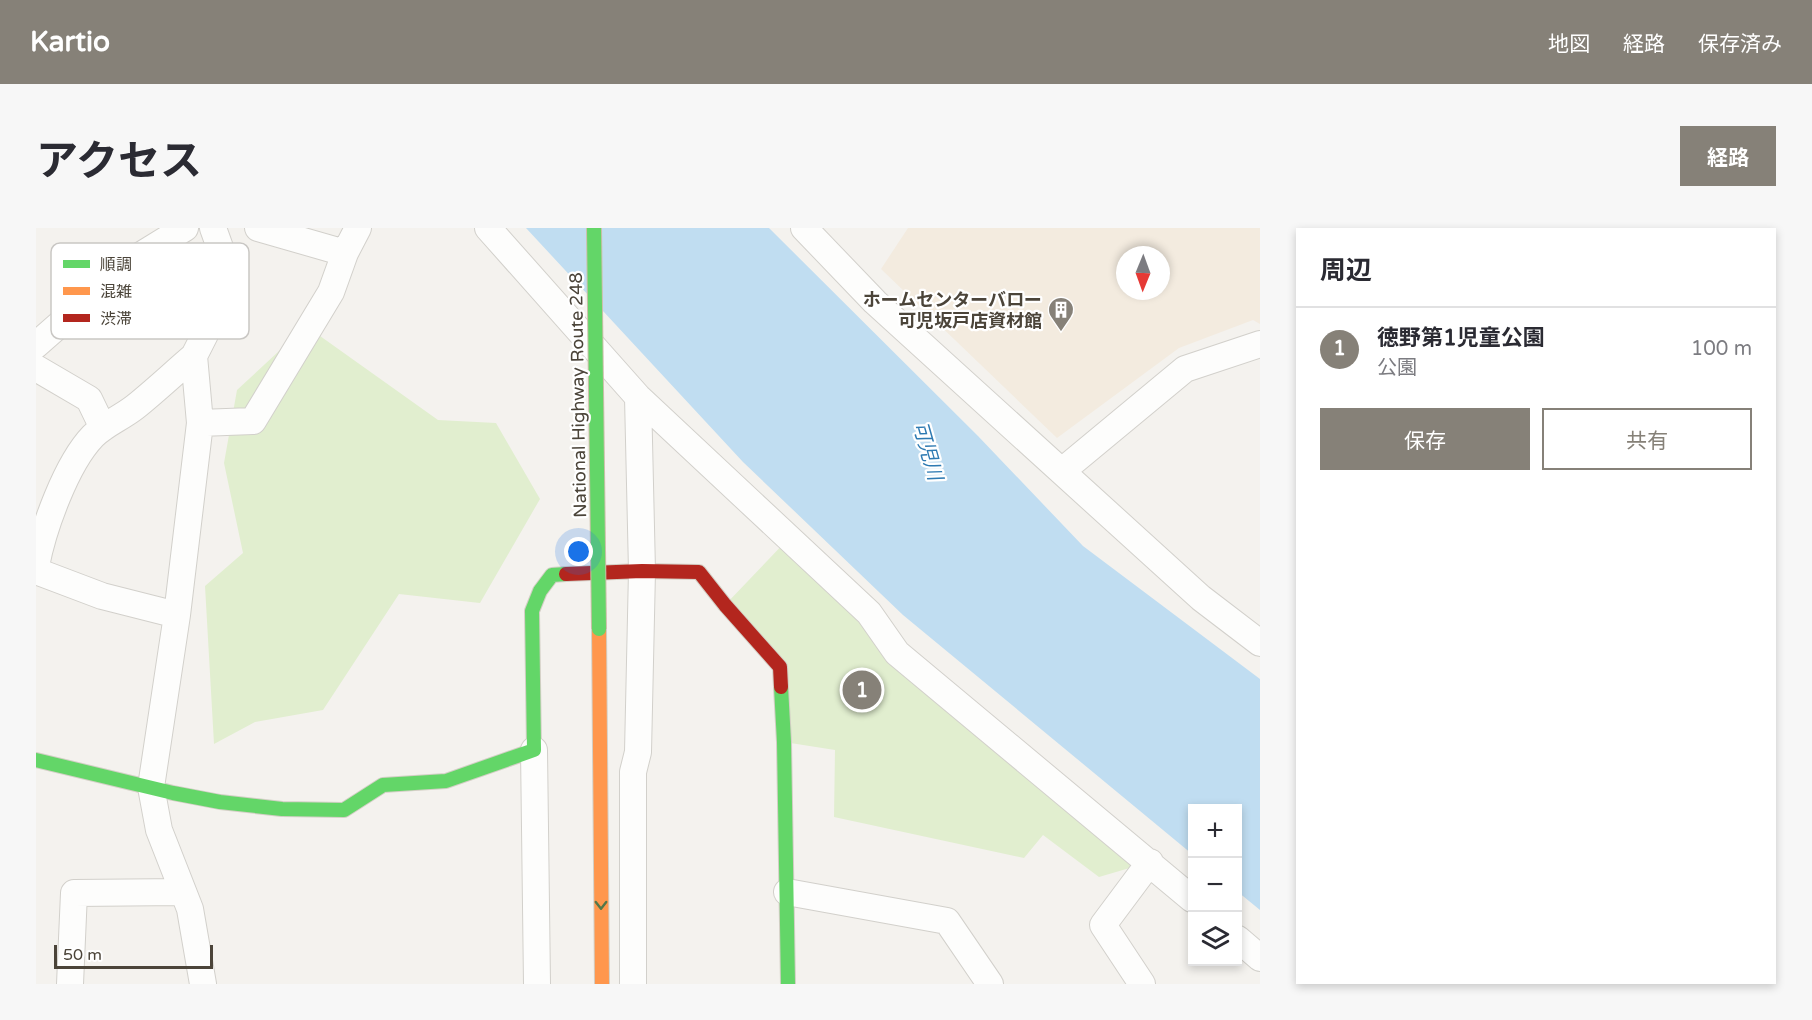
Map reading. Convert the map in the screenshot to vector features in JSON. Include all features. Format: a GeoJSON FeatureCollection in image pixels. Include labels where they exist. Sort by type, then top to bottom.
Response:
{"type":"FeatureCollection","features":[{"type":"Feature","properties":{"kind":"main road","name":"National Highway Route 248"},"geometry":{"type":"LineString","coordinates":[[594,228],[602,984]]}},
{"type":"Feature","properties":{"kind":"main road"},"geometry":{"type":"LineString","coordinates":[[36,760],[172,793],[220,802],[282,809],[344,810],[383,785],[446,781],[534,750],[532,611],[540,591],[552,574],[699,572],[780,667],[788,984]]}},
{"type":"Feature","properties":{"kind":"main road","name":"National Highway Route 248"},"geometry":{"type":"LineString","coordinates":[[588,915],[600,741]]}},
{"type":"Feature","properties":{"kind":"street"},"geometry":{"type":"LineString","coordinates":[[161,243],[185,228]]}},
{"type":"Feature","properties":{"kind":"street"},"geometry":{"type":"LineString","coordinates":[[213,228],[218,243]]}},
{"type":"Feature","properties":{"kind":"street"},"geometry":{"type":"LineString","coordinates":[[258,228],[345,253]]}},
{"type":"Feature","properties":{"kind":"street"},"geometry":{"type":"LineString","coordinates":[[200,423],[253,421],[331,292],[345,253],[358,228]]}},
{"type":"Feature","properties":{"kind":"street"},"geometry":{"type":"LineString","coordinates":[[488,228],[638,397],[869,613],[897,653],[1188,895]]}},
{"type":"Feature","properties":{"kind":"street"},"geometry":{"type":"LineString","coordinates":[[804,228],[874,302],[1201,598],[1260,643]]}},
{"type":"Feature","properties":{"kind":"street"},"geometry":{"type":"LineString","coordinates":[[36,345],[51,332]]}},
{"type":"Feature","properties":{"kind":"street"},"geometry":{"type":"LineString","coordinates":[[177,615],[102,596],[36,569],[41,543],[72,465],[91,438],[133,408],[194,356],[202,339]]}},
{"type":"Feature","properties":{"kind":"street"},"geometry":{"type":"LineString","coordinates":[[1062,471],[1185,369],[1260,344]]}},
{"type":"Feature","properties":{"kind":"street"},"geometry":{"type":"LineString","coordinates":[[194,356],[200,423],[177,615],[151,787],[159,830],[190,909],[203,984]]}},
{"type":"Feature","properties":{"kind":"street"},"geometry":{"type":"LineString","coordinates":[[36,368],[89,399],[102,428]]}},
{"type":"Feature","properties":{"kind":"street"},"geometry":{"type":"LineString","coordinates":[[633,984],[633,772],[638,752],[642,571],[638,397]]}},
{"type":"Feature","properties":{"kind":"street"},"geometry":{"type":"LineString","coordinates":[[534,750],[537,984]]}},
{"type":"Feature","properties":{"kind":"street"},"geometry":{"type":"LineString","coordinates":[[1142,984],[1103,925],[1150,862]]}},
{"type":"Feature","properties":{"kind":"street"},"geometry":{"type":"LineString","coordinates":[[70,984],[74,893],[183,892]]}},
{"type":"Feature","properties":{"kind":"street"},"geometry":{"type":"LineString","coordinates":[[787,892],[947,921],[990,984]]}},
{"type":"Feature","properties":{"kind":"street"},"geometry":{"type":"LineString","coordinates":[[1242,942],[1260,958]]}},
{"type":"Feature","properties":{"kind":"shaded area"},"geometry":{"type":"Polygon","coordinates":[[[908,228],[1260,228],[1260,324],[1253,320],[1179,348],[1057,438],[881,269],[908,228]]]}},
{"type":"Feature","properties":{"kind":"green space"},"geometry":{"type":"Polygon","coordinates":[[[306,326],[438,420],[496,423],[540,499],[480,603],[399,594],[323,710],[255,722],[214,744],[205,586],[243,553],[224,463],[237,390],[306,326]]]}},
{"type":"Feature","properties":{"kind":"green space"},"geometry":{"type":"Polygon","coordinates":[[[789,538],[869,613],[1150,862],[1099,877],[1043,835],[1024,858],[834,817],[835,750],[784,742],[780,667],[725,605],[789,538]]]}},
{"type":"Feature","properties":{"kind":"water","name":"可児川"},"geometry":{"type":"Polygon","coordinates":[[[526,228],[769,228],[978,436],[1083,546],[1260,679],[1260,910],[1242,895],[1242,804],[1188,804],[1188,851],[903,615],[743,462],[526,228]]]}},
{"type":"Feature","properties":{"kind":"traffic: fast"},"geometry":{"type":"LineString","coordinates":[[594,228],[599,629]]}},
{"type":"Feature","properties":{"kind":"traffic: fast"},"geometry":{"type":"LineString","coordinates":[[36,760],[173,793],[220,802],[282,809],[344,810],[383,785],[446,781],[534,750],[532,611],[540,591],[552,575],[566,574]]}},
{"type":"Feature","properties":{"kind":"traffic: fast"},"geometry":{"type":"LineString","coordinates":[[781,687],[788,984]]}},
{"type":"Feature","properties":{"kind":"traffic: slow"},"geometry":{"type":"LineString","coordinates":[[599,629],[602,984]]}},
{"type":"Feature","properties":{"kind":"traffic: jam"},"geometry":{"type":"LineString","coordinates":[[566,574],[642,571],[699,572],[780,667],[781,687]]}},
{"type":"Feature","properties":{"kind":"place","name":"ホームセンターバロー 可児坂戸店資材館"},"geometry":{"type":"Point","coordinates":[1061,333]}},
{"type":"Feature","properties":{"kind":"place","name":"徳野第1児童公園"},"geometry":{"type":"Point","coordinates":[862,690]}}]}
